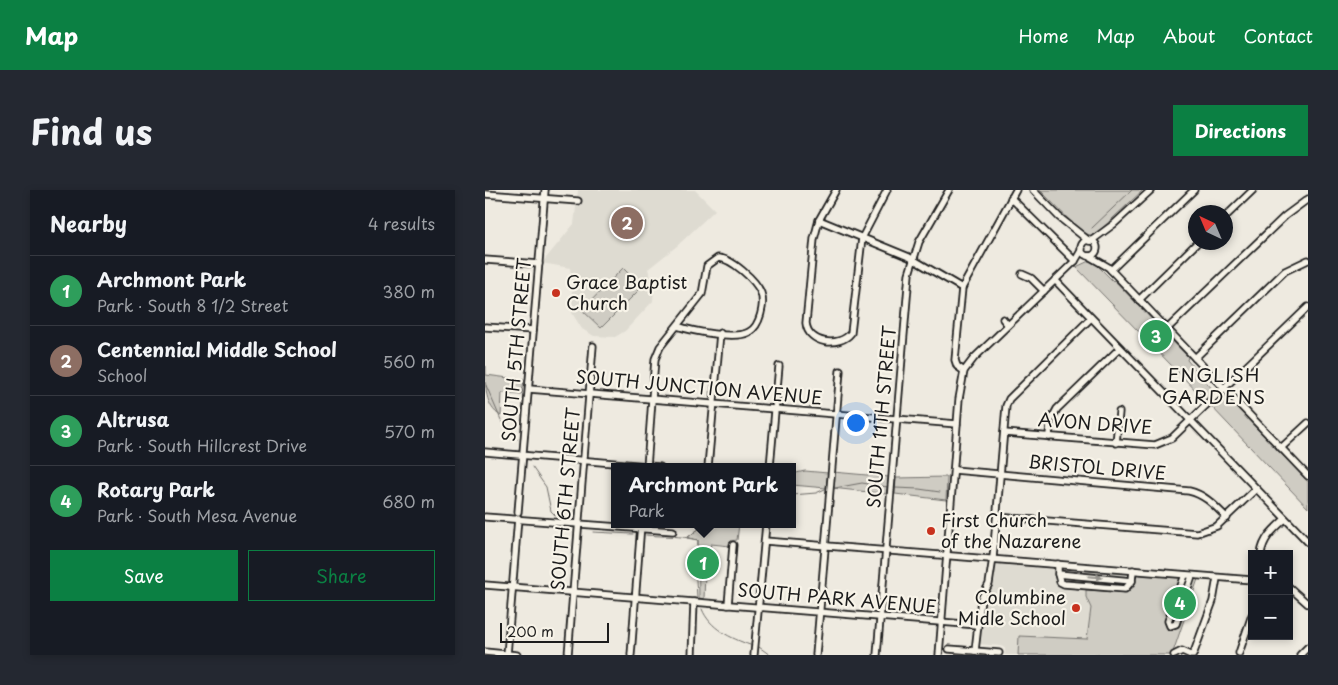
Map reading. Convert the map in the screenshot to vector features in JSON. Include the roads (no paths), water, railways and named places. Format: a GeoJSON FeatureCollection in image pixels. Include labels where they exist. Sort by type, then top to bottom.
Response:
{"type":"FeatureCollection","features":[{"type":"Feature","properties":{"kind":"street","name":"SOUTH 5TH STREET"},"geometry":{"type":"LineString","coordinates":[[507,655],[545,190]]}},
{"type":"Feature","properties":{"kind":"street"},"geometry":{"type":"LineString","coordinates":[[836,190],[819,220],[814,239],[806,323],[809,333],[813,338],[829,342],[843,340],[851,333],[862,238],[887,190]]}},
{"type":"Feature","properties":{"kind":"street","name":"SOUTH 11TH STREET"},"geometry":{"type":"LineString","coordinates":[[877,655],[909,279],[919,242],[949,190]]}},
{"type":"Feature","properties":{"kind":"street"},"geometry":{"type":"LineString","coordinates":[[964,371],[957,366],[955,360],[962,288],[1016,190]]}},
{"type":"Feature","properties":{"kind":"street"},"geometry":{"type":"LineString","coordinates":[[1033,190],[1059,216],[1090,241],[1109,269]]}},
{"type":"Feature","properties":{"kind":"street"},"geometry":{"type":"LineString","coordinates":[[1075,262],[1082,248],[1114,224],[1151,190]]}},
{"type":"Feature","properties":{"kind":"street"},"geometry":{"type":"LineString","coordinates":[[1109,269],[1194,190]]}},
{"type":"Feature","properties":{"kind":"street"},"geometry":{"type":"LineString","coordinates":[[1233,209],[1253,190]]}},
{"type":"Feature","properties":{"kind":"street"},"geometry":{"type":"LineString","coordinates":[[485,194],[545,197],[578,201]]}},
{"type":"Feature","properties":{"kind":"street"},"geometry":{"type":"LineString","coordinates":[[1011,198],[1075,262]]}},
{"type":"Feature","properties":{"kind":"street"},"geometry":{"type":"LineString","coordinates":[[1167,329],[1285,216],[1308,199]]}},
{"type":"Feature","properties":{"kind":"street"},"geometry":{"type":"LineString","coordinates":[[1059,216],[1082,248],[1084,254],[1109,269],[1308,476]]}},
{"type":"Feature","properties":{"kind":"street"},"geometry":{"type":"LineString","coordinates":[[819,220],[913,259],[962,288]]}},
{"type":"Feature","properties":{"kind":"street"},"geometry":{"type":"LineString","coordinates":[[939,655],[957,424],[961,382],[964,371],[974,358],[1055,280],[1075,262],[1089,256],[1097,249],[1114,224]]}},
{"type":"Feature","properties":{"kind":"street"},"geometry":{"type":"LineString","coordinates":[[1139,300],[1190,250]]}},
{"type":"Feature","properties":{"kind":"street"},"geometry":{"type":"LineString","coordinates":[[647,463],[655,359],[660,347],[702,294],[707,266],[712,261],[725,258],[732,261],[757,287],[762,298],[760,318],[750,332],[741,334],[720,333],[677,326]]}},
{"type":"Feature","properties":{"kind":"street"},"geometry":{"type":"LineString","coordinates":[[485,260],[539,264]]}},
{"type":"Feature","properties":{"kind":"street"},"geometry":{"type":"LineString","coordinates":[[1195,358],[1285,271],[1291,266],[1308,260]]}},
{"type":"Feature","properties":{"kind":"street"},"geometry":{"type":"LineString","coordinates":[[1022,274],[1031,278],[1044,291]]}},
{"type":"Feature","properties":{"kind":"street"},"geometry":{"type":"LineString","coordinates":[[1055,280],[1308,542]]}},
{"type":"Feature","properties":{"kind":"street","name":"AVON DRIVE"},"geometry":{"type":"LineString","coordinates":[[1004,433],[1116,443],[1155,445],[1163,443],[1172,438],[1308,307]]}},
{"type":"Feature","properties":{"kind":"street"},"geometry":{"type":"LineString","coordinates":[[975,648],[981,599],[989,584],[993,558],[1007,406],[1014,393],[1091,318]]}},
{"type":"Feature","properties":{"kind":"street"},"geometry":{"type":"LineString","coordinates":[[1003,319],[1009,325]]}},
{"type":"Feature","properties":{"kind":"street"},"geometry":{"type":"LineString","coordinates":[[485,327],[533,330]]}},
{"type":"Feature","properties":{"kind":"street"},"geometry":{"type":"LineString","coordinates":[[708,463],[720,333]]}},
{"type":"Feature","properties":{"kind":"street","name":"SOUTH 6TH STREET"},"geometry":{"type":"LineString","coordinates":[[568,655],[593,346]]}},
{"type":"Feature","properties":{"kind":"street"},"geometry":{"type":"LineString","coordinates":[[1049,437],[1050,422],[1057,409],[1120,348]]}},
{"type":"Feature","properties":{"kind":"street"},"geometry":{"type":"LineString","coordinates":[[770,463],[779,366]]}},
{"type":"Feature","properties":{"kind":"street"},"geometry":{"type":"LineString","coordinates":[[816,655],[840,371]]}},
{"type":"Feature","properties":{"kind":"street","name":"SOUTH JUNCTION AVENUE"},"geometry":{"type":"LineString","coordinates":[[529,389],[957,424]]}},
{"type":"Feature","properties":{"kind":"street"},"geometry":{"type":"LineString","coordinates":[[1116,443],[1119,412]]}},
{"type":"Feature","properties":{"kind":"street"},"geometry":{"type":"LineString","coordinates":[[1281,448],[1308,423]]}},
{"type":"Feature","properties":{"kind":"street"},"geometry":{"type":"LineString","coordinates":[[485,452],[611,463]]}},
{"type":"Feature","properties":{"kind":"street","name":"BRISTOL DRIVE"},"geometry":{"type":"LineString","coordinates":[[954,470],[1189,491],[1199,493],[1209,499],[1227,518]]}},
{"type":"Feature","properties":{"kind":"street"},"geometry":{"type":"LineString","coordinates":[[997,516],[1197,533],[1208,531],[1227,518],[1256,489]]}},
{"type":"Feature","properties":{"kind":"street"},"geometry":{"type":"LineString","coordinates":[[485,516],[518,516],[579,525],[611,526]]}},
{"type":"Feature","properties":{"kind":"street"},"geometry":{"type":"LineString","coordinates":[[1261,550],[1269,535],[1285,520]]}},
{"type":"Feature","properties":{"kind":"street"},"geometry":{"type":"LineString","coordinates":[[631,655],[641,528]]}},
{"type":"Feature","properties":{"kind":"street"},"geometry":{"type":"LineString","coordinates":[[654,528],[673,531]]}},
{"type":"Feature","properties":{"kind":"street"},"geometry":{"type":"LineString","coordinates":[[755,655],[766,528]]}},
{"type":"Feature","properties":{"kind":"street"},"geometry":{"type":"LineString","coordinates":[[765,541],[1248,580]]}},
{"type":"Feature","properties":{"kind":"street"},"geometry":{"type":"LineString","coordinates":[[728,605],[733,545]]}},
{"type":"Feature","properties":{"kind":"street"},"geometry":{"type":"LineString","coordinates":[[1057,564],[1057,574],[1060,582],[1064,584],[1125,589],[1132,581],[1133,570]]}},
{"type":"Feature","properties":{"kind":"street"},"geometry":{"type":"LineString","coordinates":[[1057,574],[1132,581]]}},
{"type":"Feature","properties":{"kind":"street"},"geometry":{"type":"LineString","coordinates":[[1185,575],[1168,621],[1170,626],[1176,624],[1193,576]]}},
{"type":"Feature","properties":{"kind":"street"},"geometry":{"type":"LineString","coordinates":[[1174,655],[1182,651],[1192,655],[1213,601],[1217,578]]}},
{"type":"Feature","properties":{"kind":"street","name":"SOUTH PARK AVENUE"},"geometry":{"type":"LineString","coordinates":[[485,585],[977,625]]}},
{"type":"Feature","properties":{"kind":"street"},"geometry":{"type":"LineString","coordinates":[[1293,591],[1308,604]]}},
{"type":"Feature","properties":{"kind":"street"},"geometry":{"type":"LineString","coordinates":[[692,655],[694,602]]}},
{"type":"Feature","properties":{"kind":"street"},"geometry":{"type":"LineString","coordinates":[[1239,652],[1248,630]]}},
{"type":"Feature","properties":{"kind":"street"},"geometry":{"type":"LineString","coordinates":[[1300,655],[1308,647]]}},
{"type":"Feature","properties":{"kind":"street"},"geometry":{"type":"LineString","coordinates":[[949,649],[975,648],[999,653]]}},
{"type":"Feature","properties":{"kind":"street"},"geometry":{"type":"LineString","coordinates":[[485,652],[517,655]]}},
{"type":"Feature","properties":{"kind":"waterway"},"geometry":{"type":"LineString","coordinates":[[1092,228],[1132,190]]}},
{"type":"Feature","properties":{"kind":"waterway"},"geometry":{"type":"LineString","coordinates":[[485,383],[501,420],[517,439]]}},
{"type":"Feature","properties":{"kind":"waterway"},"geometry":{"type":"LineString","coordinates":[[532,467],[546,487],[551,511],[559,519],[573,519]]}},
{"type":"Feature","properties":{"kind":"waterway"},"geometry":{"type":"LineString","coordinates":[[835,488],[862,483],[888,487]]}},
{"type":"Feature","properties":{"kind":"waterway"},"geometry":{"type":"LineString","coordinates":[[895,488],[940,492]]}},
{"type":"Feature","properties":{"kind":"waterway"},"geometry":{"type":"LineString","coordinates":[[796,495],[816,493],[825,489]]}},
{"type":"Feature","properties":{"kind":"waterway"},"geometry":{"type":"LineString","coordinates":[[688,537],[700,528]]}},
{"type":"Feature","properties":{"kind":"waterway"},"geometry":{"type":"LineString","coordinates":[[593,532],[633,534]]}},
{"type":"Feature","properties":{"kind":"waterway"},"geometry":{"type":"LineString","coordinates":[[646,535],[698,540],[697,597]]}},
{"type":"Feature","properties":{"kind":"waterway"},"geometry":{"type":"LineString","coordinates":[[702,609],[710,622],[722,632],[750,645]]}},
{"type":"Feature","properties":{"kind":"waterway"},"geometry":{"type":"LineString","coordinates":[[759,647],[770,655]]}},
{"type":"Feature","properties":{"kind":"place","name":"Centennial Middle School"},"geometry":{"type":"Point","coordinates":[627,223]}},
{"type":"Feature","properties":{"kind":"place","name":"Grace Baptist Church"},"geometry":{"type":"Point","coordinates":[556,293]}},
{"type":"Feature","properties":{"kind":"place","name":"Altrusa"},"geometry":{"type":"Point","coordinates":[1156,336]}},
{"type":"Feature","properties":{"kind":"place","name":"First Church of the Nazarene"},"geometry":{"type":"Point","coordinates":[931,531]}},
{"type":"Feature","properties":{"kind":"place","name":"Archmont Park"},"geometry":{"type":"Point","coordinates":[703,563]}},
{"type":"Feature","properties":{"kind":"place","name":"Rotary Park"},"geometry":{"type":"Point","coordinates":[1180,603]}},
{"type":"Feature","properties":{"kind":"place","name":"Columbine Midle School"},"geometry":{"type":"Point","coordinates":[1076,608]}},
{"type":"Feature","properties":{"kind":"district","name":"ENGLISH GARDENS"},"geometry":{"type":"Point","coordinates":[1214,386]}}]}
